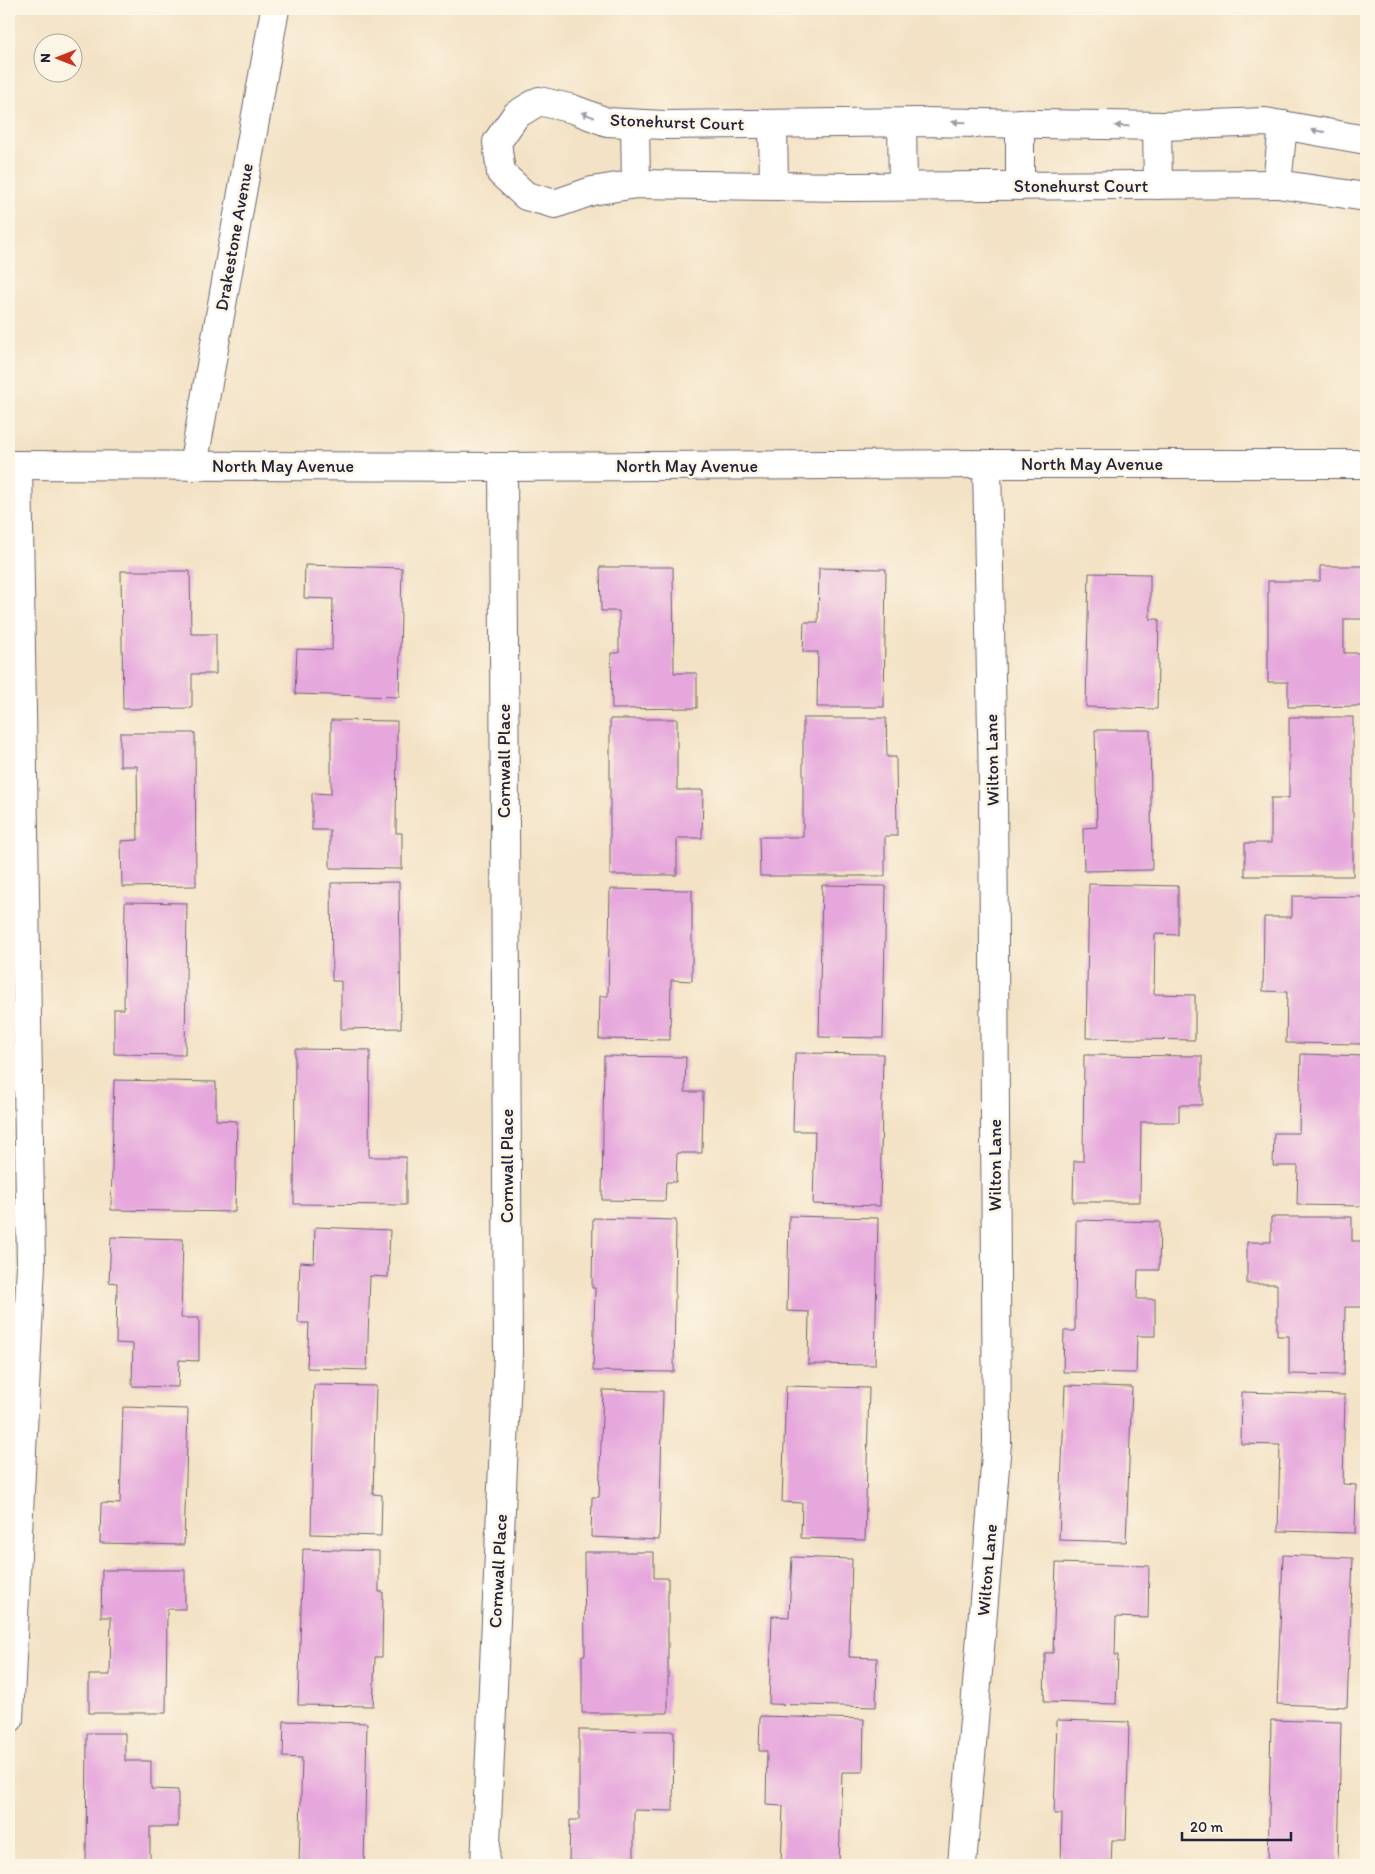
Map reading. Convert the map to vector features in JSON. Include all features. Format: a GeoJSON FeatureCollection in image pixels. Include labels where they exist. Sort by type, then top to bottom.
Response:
{"type":"FeatureCollection","features":[{"type":"Feature","properties":{"kind":"street","name":"Drakestone Avenue"},"geometry":{"type":"LineString","coordinates":[[193,466],[275,9]]}},
{"type":"Feature","properties":{"kind":"street","name":"Stonehurst Court"},"geometry":{"type":"LineString","coordinates":[[1366,140],[1265,122],[1156,126],[902,122],[664,126],[607,122],[573,109],[539,101],[516,115],[497,142],[501,173],[526,196],[555,204],[592,191],[636,184],[774,186],[1277,184],[1366,197]]}},
{"type":"Feature","properties":{"kind":"street"},"geometry":{"type":"LineString","coordinates":[[902,122],[903,186]]}},
{"type":"Feature","properties":{"kind":"street"},"geometry":{"type":"LineString","coordinates":[[1020,123],[1020,186]]}},
{"type":"Feature","properties":{"kind":"street"},"geometry":{"type":"LineString","coordinates":[[635,124],[636,184]]}},
{"type":"Feature","properties":{"kind":"street"},"geometry":{"type":"LineString","coordinates":[[773,124],[774,186]]}},
{"type":"Feature","properties":{"kind":"street"},"geometry":{"type":"LineString","coordinates":[[1277,184],[1283,125]]}},
{"type":"Feature","properties":{"kind":"street"},"geometry":{"type":"LineString","coordinates":[[1156,126],[1158,185]]}},
{"type":"Feature","properties":{"kind":"street","name":"Wilton Lane"},"geometry":{"type":"LineString","coordinates":[[962,1865],[997,1443],[993,796],[987,464]]}},
{"type":"Feature","properties":{"kind":"street","name":"North May Avenue"},"geometry":{"type":"LineString","coordinates":[[13,465],[503,467],[1366,464]]}},
{"type":"Feature","properties":{"kind":"street"},"geometry":{"type":"LineString","coordinates":[[9,1719],[31,1265],[13,465]]}},
{"type":"Feature","properties":{"kind":"street","name":"Cornwall Place"},"geometry":{"type":"LineString","coordinates":[[485,1865],[508,1354],[503,467]]}},
{"type":"Feature","properties":{"kind":"building"},"geometry":{"type":"Polygon","coordinates":[[[305,565],[402,568],[399,697],[295,694],[297,649],[332,650],[333,599],[304,598],[305,565]]]}},
{"type":"Feature","properties":{"kind":"building"},"geometry":{"type":"Polygon","coordinates":[[[1320,566],[1366,566],[1366,619],[1344,619],[1344,653],[1366,653],[1366,706],[1288,707],[1288,682],[1268,682],[1268,581],[1320,581],[1320,566]]]}},
{"type":"Feature","properties":{"kind":"building"},"geometry":{"type":"Polygon","coordinates":[[[600,567],[673,567],[674,673],[697,673],[697,708],[612,709],[611,653],[619,653],[619,611],[601,611],[600,567]]]}},
{"type":"Feature","properties":{"kind":"building"},"geometry":{"type":"Polygon","coordinates":[[[819,568],[886,569],[884,707],[817,707],[818,652],[803,652],[804,622],[818,622],[819,568]]]}},
{"type":"Feature","properties":{"kind":"building"},"geometry":{"type":"Polygon","coordinates":[[[121,571],[190,571],[191,634],[216,634],[216,674],[192,674],[192,708],[123,709],[121,571]]]}},
{"type":"Feature","properties":{"kind":"building"},"geometry":{"type":"Polygon","coordinates":[[[1089,573],[1150,574],[1150,619],[1159,619],[1157,709],[1086,707],[1089,573]]]}},
{"type":"Feature","properties":{"kind":"building"},"geometry":{"type":"Polygon","coordinates":[[[1289,717],[1353,717],[1353,876],[1245,876],[1245,843],[1271,843],[1271,798],[1289,798],[1289,717]]]}},
{"type":"Feature","properties":{"kind":"building"},"geometry":{"type":"Polygon","coordinates":[[[803,718],[886,718],[887,757],[896,757],[897,836],[885,836],[885,876],[760,876],[759,837],[803,837],[803,718]]]}},
{"type":"Feature","properties":{"kind":"building"},"geometry":{"type":"Polygon","coordinates":[[[610,719],[677,719],[677,790],[703,790],[702,838],[677,838],[677,875],[610,875],[610,719]]]}},
{"type":"Feature","properties":{"kind":"building"},"geometry":{"type":"Polygon","coordinates":[[[331,720],[397,721],[396,833],[402,833],[402,869],[330,868],[330,830],[312,830],[312,793],[331,794],[331,720]]]}},
{"type":"Feature","properties":{"kind":"building"},"geometry":{"type":"Polygon","coordinates":[[[1095,730],[1150,730],[1152,870],[1084,871],[1083,828],[1097,827],[1095,730]]]}},
{"type":"Feature","properties":{"kind":"building"},"geometry":{"type":"Polygon","coordinates":[[[120,733],[195,733],[196,886],[122,887],[121,841],[138,840],[137,766],[120,766],[120,733]]]}},
{"type":"Feature","properties":{"kind":"building"},"geometry":{"type":"Polygon","coordinates":[[[399,882],[401,1028],[341,1029],[341,981],[332,981],[331,883],[399,882]]]}},
{"type":"Feature","properties":{"kind":"building"},"geometry":{"type":"Polygon","coordinates":[[[1089,884],[1178,886],[1178,935],[1155,934],[1154,994],[1195,995],[1195,1040],[1086,1038],[1089,884]]]}},
{"type":"Feature","properties":{"kind":"building"},"geometry":{"type":"Polygon","coordinates":[[[822,885],[886,886],[883,1038],[819,1037],[822,885]]]}},
{"type":"Feature","properties":{"kind":"building"},"geometry":{"type":"Polygon","coordinates":[[[610,889],[692,890],[692,981],[671,980],[670,1040],[599,1039],[600,996],[608,996],[610,889]]]}},
{"type":"Feature","properties":{"kind":"building"},"geometry":{"type":"Polygon","coordinates":[[[1292,896],[1365,897],[1363,1044],[1286,1043],[1287,992],[1263,991],[1264,917],[1292,917],[1292,896]]]}},
{"type":"Feature","properties":{"kind":"building"},"geometry":{"type":"Polygon","coordinates":[[[125,902],[187,903],[185,1055],[114,1054],[114,1009],[124,1009],[125,902]]]}},
{"type":"Feature","properties":{"kind":"building"},"geometry":{"type":"Polygon","coordinates":[[[295,1049],[370,1050],[369,1157],[406,1157],[406,1205],[294,1204],[295,1049]]]}},
{"type":"Feature","properties":{"kind":"building"},"geometry":{"type":"Polygon","coordinates":[[[795,1053],[883,1054],[880,1206],[813,1204],[815,1131],[793,1131],[795,1053]]]}},
{"type":"Feature","properties":{"kind":"building"},"geometry":{"type":"Polygon","coordinates":[[[1301,1054],[1366,1056],[1363,1206],[1297,1205],[1298,1166],[1273,1166],[1274,1133],[1299,1133],[1301,1054]]]}},
{"type":"Feature","properties":{"kind":"building"},"geometry":{"type":"Polygon","coordinates":[[[1084,1055],[1202,1056],[1202,1105],[1179,1105],[1179,1122],[1141,1122],[1140,1202],[1073,1202],[1074,1161],[1083,1161],[1084,1055]]]}},
{"type":"Feature","properties":{"kind":"building"},"geometry":{"type":"Polygon","coordinates":[[[604,1056],[686,1057],[685,1092],[703,1092],[702,1153],[677,1153],[676,1182],[666,1182],[665,1201],[602,1200],[604,1056]]]}},
{"type":"Feature","properties":{"kind":"building"},"geometry":{"type":"Polygon","coordinates":[[[114,1080],[216,1082],[216,1120],[237,1121],[235,1212],[111,1210],[114,1080]]]}},
{"type":"Feature","properties":{"kind":"building"},"geometry":{"type":"Polygon","coordinates":[[[789,1216],[878,1218],[875,1365],[808,1364],[809,1312],[787,1311],[789,1216]]]}},
{"type":"Feature","properties":{"kind":"building"},"geometry":{"type":"Polygon","coordinates":[[[1271,1217],[1352,1217],[1352,1241],[1363,1241],[1362,1307],[1345,1307],[1344,1375],[1289,1374],[1289,1336],[1277,1336],[1277,1284],[1247,1284],[1247,1242],[1271,1242],[1271,1217]]]}},
{"type":"Feature","properties":{"kind":"building"},"geometry":{"type":"Polygon","coordinates":[[[593,1218],[676,1220],[674,1372],[593,1371],[595,1288],[592,1288],[593,1218]]]}},
{"type":"Feature","properties":{"kind":"building"},"geometry":{"type":"Polygon","coordinates":[[[1076,1220],[1160,1222],[1159,1270],[1138,1270],[1137,1299],[1155,1299],[1155,1336],[1137,1336],[1136,1373],[1063,1372],[1064,1331],[1075,1331],[1076,1220]]]}},
{"type":"Feature","properties":{"kind":"building"},"geometry":{"type":"Polygon","coordinates":[[[315,1227],[390,1230],[388,1277],[370,1276],[367,1370],[307,1368],[309,1323],[298,1323],[300,1262],[314,1263],[315,1227]]]}},
{"type":"Feature","properties":{"kind":"building"},"geometry":{"type":"Polygon","coordinates":[[[111,1237],[183,1239],[181,1318],[199,1318],[199,1361],[179,1360],[178,1387],[132,1386],[133,1344],[116,1343],[117,1283],[109,1282],[111,1237]]]}},
{"type":"Feature","properties":{"kind":"building"},"geometry":{"type":"Polygon","coordinates":[[[314,1385],[376,1386],[373,1494],[382,1495],[381,1536],[311,1534],[314,1385]]]}},
{"type":"Feature","properties":{"kind":"building"},"geometry":{"type":"Polygon","coordinates":[[[1065,1385],[1132,1387],[1126,1542],[1059,1540],[1065,1385]]]}},
{"type":"Feature","properties":{"kind":"building"},"geometry":{"type":"Polygon","coordinates":[[[786,1386],[869,1388],[865,1540],[801,1538],[802,1503],[782,1502],[786,1386]]]}},
{"type":"Feature","properties":{"kind":"building"},"geometry":{"type":"Polygon","coordinates":[[[603,1390],[663,1391],[659,1540],[591,1537],[592,1497],[599,1497],[603,1390]]]}},
{"type":"Feature","properties":{"kind":"building"},"geometry":{"type":"Polygon","coordinates":[[[1242,1392],[1345,1395],[1343,1484],[1356,1485],[1355,1533],[1278,1531],[1280,1445],[1241,1444],[1242,1392]]]}},
{"type":"Feature","properties":{"kind":"building"},"geometry":{"type":"Polygon","coordinates":[[[123,1407],[188,1409],[184,1545],[100,1543],[101,1503],[120,1504],[123,1407]]]}},
{"type":"Feature","properties":{"kind":"building"},"geometry":{"type":"Polygon","coordinates":[[[303,1549],[379,1551],[379,1592],[383,1592],[382,1657],[375,1657],[373,1706],[298,1705],[303,1549]]]}},
{"type":"Feature","properties":{"kind":"building"},"geometry":{"type":"Polygon","coordinates":[[[584,1552],[654,1552],[654,1578],[668,1578],[668,1713],[582,1713],[582,1655],[585,1655],[584,1552]]]}},
{"type":"Feature","properties":{"kind":"building"},"geometry":{"type":"Polygon","coordinates":[[[1283,1555],[1353,1558],[1347,1707],[1277,1704],[1283,1555]]]}},
{"type":"Feature","properties":{"kind":"building"},"geometry":{"type":"Polygon","coordinates":[[[792,1557],[852,1559],[849,1657],[877,1658],[876,1707],[769,1704],[772,1616],[789,1617],[792,1557]]]}},
{"type":"Feature","properties":{"kind":"building"},"geometry":{"type":"Polygon","coordinates":[[[1056,1563],[1149,1566],[1148,1618],[1116,1617],[1115,1655],[1118,1655],[1116,1704],[1044,1702],[1045,1653],[1053,1653],[1056,1563]]]}},
{"type":"Feature","properties":{"kind":"building"},"geometry":{"type":"Polygon","coordinates":[[[102,1570],[185,1570],[185,1609],[167,1609],[166,1713],[89,1713],[89,1675],[110,1675],[111,1617],[101,1617],[102,1570]]]}},
{"type":"Feature","properties":{"kind":"building"},"geometry":{"type":"Polygon","coordinates":[[[760,1716],[864,1719],[863,1772],[842,1772],[839,1865],[781,1865],[783,1806],[766,1805],[767,1751],[759,1751],[760,1716]]]}},
{"type":"Feature","properties":{"kind":"building"},"geometry":{"type":"Polygon","coordinates":[[[1057,1720],[1129,1722],[1126,1840],[1112,1840],[1111,1865],[1061,1865],[1062,1814],[1054,1814],[1057,1720]]]}},
{"type":"Feature","properties":{"kind":"building"},"geometry":{"type":"Polygon","coordinates":[[[1271,1720],[1341,1722],[1338,1865],[1268,1865],[1271,1720]]]}},
{"type":"Feature","properties":{"kind":"building"},"geometry":{"type":"Polygon","coordinates":[[[284,1721],[367,1723],[364,1865],[299,1865],[302,1758],[283,1757],[284,1721]]]}},
{"type":"Feature","properties":{"kind":"building"},"geometry":{"type":"Polygon","coordinates":[[[579,1730],[674,1731],[673,1811],[634,1810],[634,1862],[569,1861],[570,1820],[579,1820],[579,1730]]]}},
{"type":"Feature","properties":{"kind":"building"},"geometry":{"type":"Polygon","coordinates":[[[87,1733],[125,1733],[125,1761],[151,1761],[151,1789],[178,1790],[178,1827],[150,1827],[150,1865],[86,1865],[87,1733]]]}}]}
